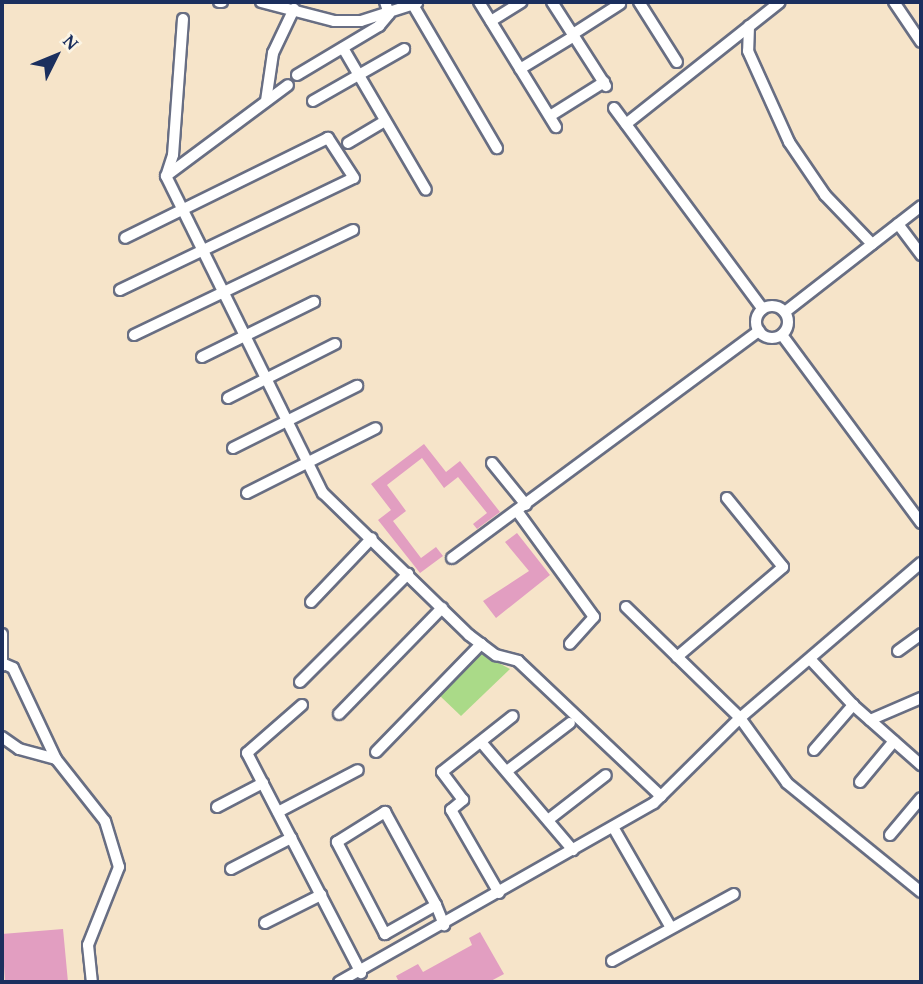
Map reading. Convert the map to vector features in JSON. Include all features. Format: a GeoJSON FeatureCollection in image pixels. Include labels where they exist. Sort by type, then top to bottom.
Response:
{"type":"FeatureCollection","features":[{"type":"Feature","properties":{"kind":"street"},"geometry":{"type":"LineString","coordinates":[[261,2],[334,21],[361,21],[416,3],[497,148]]}},
{"type":"Feature","properties":{"kind":"street"},"geometry":{"type":"LineString","coordinates":[[385,2],[388,14]]}},
{"type":"Feature","properties":{"kind":"street"},"geometry":{"type":"LineString","coordinates":[[478,2],[556,127]]}},
{"type":"Feature","properties":{"kind":"street"},"geometry":{"type":"LineString","coordinates":[[491,21],[522,2]]}},
{"type":"Feature","properties":{"kind":"street"},"geometry":{"type":"LineString","coordinates":[[550,116],[605,84],[552,2]]}},
{"type":"Feature","properties":{"kind":"street"},"geometry":{"type":"LineString","coordinates":[[639,2],[677,62]]}},
{"type":"Feature","properties":{"kind":"street"},"geometry":{"type":"LineString","coordinates":[[626,124],[780,2]]}},
{"type":"Feature","properties":{"kind":"street"},"geometry":{"type":"LineString","coordinates":[[894,2],[921,42]]}},
{"type":"Feature","properties":{"kind":"street"},"geometry":{"type":"LineString","coordinates":[[520,69],[620,4]]}},
{"type":"Feature","properties":{"kind":"street"},"geometry":{"type":"LineString","coordinates":[[266,101],[273,53],[293,10]]}},
{"type":"Feature","properties":{"kind":"street"},"geometry":{"type":"LineString","coordinates":[[297,75],[379,26],[388,14]]}},
{"type":"Feature","properties":{"kind":"street"},"geometry":{"type":"LineString","coordinates":[[183,19],[173,155],[166,176],[264,380],[323,493],[481,644],[518,662],[662,796]]}},
{"type":"Feature","properties":{"kind":"street"},"geometry":{"type":"LineString","coordinates":[[748,26],[748,51],[789,142],[825,195],[872,244]]}},
{"type":"Feature","properties":{"kind":"street"},"geometry":{"type":"LineString","coordinates":[[342,48],[426,190]]}},
{"type":"Feature","properties":{"kind":"street"},"geometry":{"type":"LineString","coordinates":[[313,101],[404,49]]}},
{"type":"Feature","properties":{"kind":"street"},"geometry":{"type":"LineString","coordinates":[[166,176],[288,85]]}},
{"type":"Feature","properties":{"kind":"street"},"geometry":{"type":"LineString","coordinates":[[614,108],[763,309]]}},
{"type":"Feature","properties":{"kind":"street"},"geometry":{"type":"LineString","coordinates":[[348,143],[385,121]]}},
{"type":"Feature","properties":{"kind":"street"},"geometry":{"type":"LineString","coordinates":[[120,290],[354,178],[328,138],[125,238]]}},
{"type":"Feature","properties":{"kind":"street"},"geometry":{"type":"LineString","coordinates":[[785,312],[921,206]]}},
{"type":"Feature","properties":{"kind":"street"},"geometry":{"type":"LineString","coordinates":[[898,224],[921,255]]}},
{"type":"Feature","properties":{"kind":"street"},"geometry":{"type":"LineString","coordinates":[[134,335],[353,230]]}},
{"type":"Feature","properties":{"kind":"street"},"geometry":{"type":"LineString","coordinates":[[202,357],[314,303]]}},
{"type":"Feature","properties":{"kind":"street"},"geometry":{"type":"LineString","coordinates":[[777,306],[785,312],[788,327],[782,335],[771,338],[759,331],[757,318],[763,309],[777,306]]}},
{"type":"Feature","properties":{"kind":"street"},"geometry":{"type":"LineString","coordinates":[[452,558],[759,331]]}},
{"type":"Feature","properties":{"kind":"street"},"geometry":{"type":"LineString","coordinates":[[782,335],[921,523]]}},
{"type":"Feature","properties":{"kind":"street"},"geometry":{"type":"LineString","coordinates":[[228,398],[335,344]]}},
{"type":"Feature","properties":{"kind":"street"},"geometry":{"type":"LineString","coordinates":[[233,448],[356,386]]}},
{"type":"Feature","properties":{"kind":"street"},"geometry":{"type":"LineString","coordinates":[[247,493],[376,428]]}},
{"type":"Feature","properties":{"kind":"street"},"geometry":{"type":"LineString","coordinates":[[492,463],[594,617],[570,644]]}},
{"type":"Feature","properties":{"kind":"street"},"geometry":{"type":"LineString","coordinates":[[677,657],[783,567],[727,498]]}},
{"type":"Feature","properties":{"kind":"street"},"geometry":{"type":"LineString","coordinates":[[311,602],[372,538]]}},
{"type":"Feature","properties":{"kind":"street"},"geometry":{"type":"LineString","coordinates":[[339,982],[361,973],[662,796],[740,718],[921,563]]}},
{"type":"Feature","properties":{"kind":"street"},"geometry":{"type":"LineString","coordinates":[[300,682],[408,574]]}},
{"type":"Feature","properties":{"kind":"street"},"geometry":{"type":"LineString","coordinates":[[626,607],[740,718],[787,783],[921,892]]}},
{"type":"Feature","properties":{"kind":"street"},"geometry":{"type":"LineString","coordinates":[[339,715],[442,608]]}},
{"type":"Feature","properties":{"kind":"street"},"geometry":{"type":"LineString","coordinates":[[2,634],[2,665],[13,668],[56,759],[105,821],[119,867],[88,945],[92,982]]}},
{"type":"Feature","properties":{"kind":"street"},"geometry":{"type":"LineString","coordinates":[[898,651],[921,634]]}},
{"type":"Feature","properties":{"kind":"street"},"geometry":{"type":"LineString","coordinates":[[376,752],[481,644]]}},
{"type":"Feature","properties":{"kind":"street"},"geometry":{"type":"LineString","coordinates":[[810,659],[853,705],[921,765]]}},
{"type":"Feature","properties":{"kind":"street"},"geometry":{"type":"LineString","coordinates":[[870,720],[921,698]]}},
{"type":"Feature","properties":{"kind":"street"},"geometry":{"type":"LineString","coordinates":[[302,705],[247,752],[361,973]]}},
{"type":"Feature","properties":{"kind":"street"},"geometry":{"type":"LineString","coordinates":[[814,750],[853,705]]}},
{"type":"Feature","properties":{"kind":"street"},"geometry":{"type":"LineString","coordinates":[[499,893],[451,810],[463,800],[442,772],[513,716]]}},
{"type":"Feature","properties":{"kind":"street"},"geometry":{"type":"LineString","coordinates":[[507,771],[570,723]]}},
{"type":"Feature","properties":{"kind":"street"},"geometry":{"type":"LineString","coordinates":[[2,737],[19,749],[56,759]]}},
{"type":"Feature","properties":{"kind":"street"},"geometry":{"type":"LineString","coordinates":[[481,741],[573,850]]}},
{"type":"Feature","properties":{"kind":"street"},"geometry":{"type":"LineString","coordinates":[[860,782],[894,741]]}},
{"type":"Feature","properties":{"kind":"street"},"geometry":{"type":"LineString","coordinates":[[278,812],[358,770]]}},
{"type":"Feature","properties":{"kind":"street"},"geometry":{"type":"LineString","coordinates":[[548,820],[606,775]]}},
{"type":"Feature","properties":{"kind":"street"},"geometry":{"type":"LineString","coordinates":[[217,807],[263,783]]}},
{"type":"Feature","properties":{"kind":"street"},"geometry":{"type":"LineString","coordinates":[[890,835],[921,799]]}},
{"type":"Feature","properties":{"kind":"street"},"geometry":{"type":"LineString","coordinates":[[394,953],[337,842],[385,812],[436,905],[444,925]]}},
{"type":"Feature","properties":{"kind":"street"},"geometry":{"type":"LineString","coordinates":[[613,827],[671,928]]}},
{"type":"Feature","properties":{"kind":"street"},"geometry":{"type":"LineString","coordinates":[[231,869],[291,838]]}},
{"type":"Feature","properties":{"kind":"street"},"geometry":{"type":"LineString","coordinates":[[612,961],[734,894]]}},
{"type":"Feature","properties":{"kind":"street"},"geometry":{"type":"LineString","coordinates":[[265,923],[321,895]]}},
{"type":"Feature","properties":{"kind":"street"},"geometry":{"type":"LineString","coordinates":[[384,934],[436,905]]}},
{"type":"Feature","properties":{"kind":"green space"},"geometry":{"type":"Polygon","coordinates":[[[480,653],[510,669],[461,716],[439,695],[480,653]]]}},
{"type":"Feature","properties":{"kind":"building"},"geometry":{"type":"Polygon","coordinates":[[[424,444],[446,472],[460,461],[500,512],[477,529],[473,524],[487,513],[458,477],[444,488],[422,458],[387,485],[406,511],[393,521],[421,558],[436,547],[443,556],[420,573],[378,520],[391,510],[371,484],[424,444]]]}},
{"type":"Feature","properties":{"kind":"building"},"geometry":{"type":"Polygon","coordinates":[[[517,533],[550,575],[496,618],[483,601],[529,571],[505,542],[517,533]]]}},
{"type":"Feature","properties":{"kind":"building"},"geometry":{"type":"Polygon","coordinates":[[[63,929],[68,982],[5,982],[2,934],[63,929]]]}},
{"type":"Feature","properties":{"kind":"building"},"geometry":{"type":"Polygon","coordinates":[[[480,932],[504,974],[489,982],[399,982],[396,976],[418,964],[423,972],[472,945],[469,938],[480,932]]]}}]}
